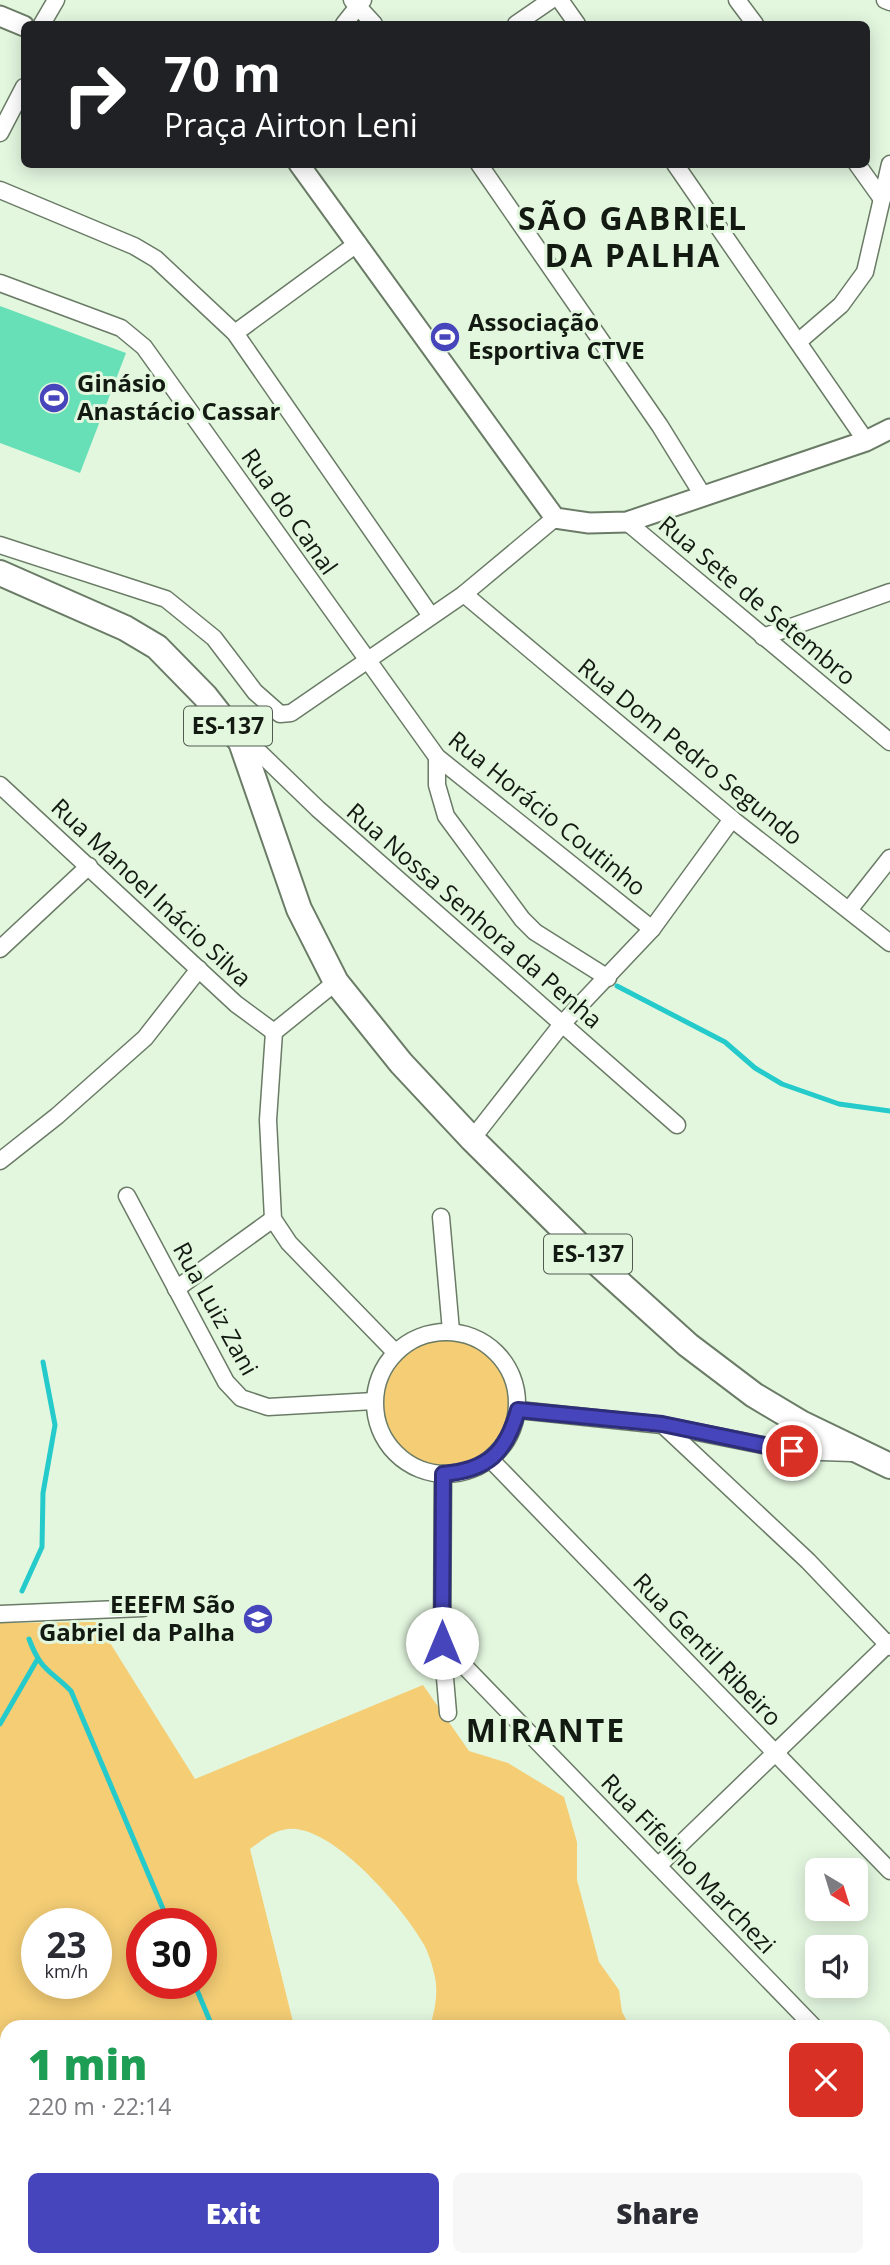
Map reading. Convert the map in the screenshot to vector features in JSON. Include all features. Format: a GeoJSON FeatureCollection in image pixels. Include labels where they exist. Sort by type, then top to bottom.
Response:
{"type":"FeatureCollection","features":[{"type":"Feature","properties":{"kind":"main road","name":"ES-137"},"geometry":{"type":"LineString","coordinates":[[0,573],[92,613],[157,647],[205,696],[241,742],[299,909],[337,982],[401,1063],[472,1139],[595,1261],[688,1345],[789,1416],[890,1465]]}},
{"type":"Feature","properties":{"kind":"street"},"geometry":{"type":"LineString","coordinates":[[44,21],[56,0]]}},
{"type":"Feature","properties":{"kind":"street"},"geometry":{"type":"LineString","coordinates":[[520,21],[551,0]]}},
{"type":"Feature","properties":{"kind":"street"},"geometry":{"type":"LineString","coordinates":[[560,0],[575,21]]}},
{"type":"Feature","properties":{"kind":"street"},"geometry":{"type":"LineString","coordinates":[[737,0],[753,21]]}},
{"type":"Feature","properties":{"kind":"street"},"geometry":{"type":"LineString","coordinates":[[346,21],[358,2],[372,21]]}},
{"type":"Feature","properties":{"kind":"street"},"geometry":{"type":"LineString","coordinates":[[0,16],[21,25]]}},
{"type":"Feature","properties":{"kind":"street"},"geometry":{"type":"LineString","coordinates":[[0,133],[21,93]]}},
{"type":"Feature","properties":{"kind":"street"},"geometry":{"type":"LineString","coordinates":[[798,342],[841,305],[865,272],[890,164]]}},
{"type":"Feature","properties":{"kind":"street"},"geometry":{"type":"LineString","coordinates":[[302,168],[555,518],[589,523],[627,522],[866,442],[890,429]]}},
{"type":"Feature","properties":{"kind":"street"},"geometry":{"type":"LineString","coordinates":[[482,168],[660,426],[702,495]]}},
{"type":"Feature","properties":{"kind":"street"},"geometry":{"type":"LineString","coordinates":[[678,168],[866,442]]}},
{"type":"Feature","properties":{"kind":"street"},"geometry":{"type":"LineString","coordinates":[[860,168],[882,199]]}},
{"type":"Feature","properties":{"kind":"street"},"geometry":{"type":"LineString","coordinates":[[0,190],[134,246],[156,259],[235,333],[431,616]]}},
{"type":"Feature","properties":{"kind":"street"},"geometry":{"type":"LineString","coordinates":[[235,333],[358,243]]}},
{"type":"Feature","properties":{"kind":"street","name":"Rua do Canal"},"geometry":{"type":"LineString","coordinates":[[0,283],[121,328],[144,347],[368,663]]}},
{"type":"Feature","properties":{"kind":"street"},"geometry":{"type":"LineString","coordinates":[[0,545],[166,599],[214,638],[255,692],[271,709],[280,714],[291,713],[368,663],[464,594],[555,518]]}},
{"type":"Feature","properties":{"kind":"street","name":"Rua Sete de Setembro"},"geometry":{"type":"LineString","coordinates":[[627,522],[890,742]]}},
{"type":"Feature","properties":{"kind":"street"},"geometry":{"type":"LineString","coordinates":[[762,637],[890,592]]}},
{"type":"Feature","properties":{"kind":"street","name":"Rua Dom Pedro Segundo"},"geometry":{"type":"LineString","coordinates":[[464,594],[732,819],[890,943]]}},
{"type":"Feature","properties":{"kind":"street","name":"Rua Horácio Coutinho"},"geometry":{"type":"LineString","coordinates":[[368,663],[437,757],[652,929]]}},
{"type":"Feature","properties":{"kind":"street","name":"Rua Nossa Senhora da Penha"},"geometry":{"type":"LineString","coordinates":[[241,742],[258,751],[318,809],[677,1125]]}},
{"type":"Feature","properties":{"kind":"street"},"geometry":{"type":"LineString","coordinates":[[437,757],[437,785],[446,816],[522,919],[535,932],[608,978]]}},
{"type":"Feature","properties":{"kind":"street","name":"Rua Manoel Inácio Silva"},"geometry":{"type":"LineString","coordinates":[[0,785],[236,1004],[274,1032]]}},
{"type":"Feature","properties":{"kind":"street"},"geometry":{"type":"LineString","coordinates":[[472,1139],[562,1024],[652,929],[732,819]]}},
{"type":"Feature","properties":{"kind":"street"},"geometry":{"type":"LineString","coordinates":[[849,910],[890,858]]}},
{"type":"Feature","properties":{"kind":"street"},"geometry":{"type":"LineString","coordinates":[[0,949],[89,866]]}},
{"type":"Feature","properties":{"kind":"street"},"geometry":{"type":"LineString","coordinates":[[0,1161],[57,1116],[145,1038],[199,968]]}},
{"type":"Feature","properties":{"kind":"street"},"geometry":{"type":"LineString","coordinates":[[337,982],[274,1032],[268,1120],[274,1219],[289,1243],[395,1352]]}},
{"type":"Feature","properties":{"kind":"street","name":"Rua Luiz Zani"},"geometry":{"type":"LineString","coordinates":[[127,1196],[226,1382],[241,1398],[268,1407],[374,1401]]}},
{"type":"Feature","properties":{"kind":"street"},"geometry":{"type":"LineString","coordinates":[[442,1217],[450,1331]]}},
{"type":"Feature","properties":{"kind":"street"},"geometry":{"type":"LineString","coordinates":[[176,1289],[274,1219]]}},
{"type":"Feature","properties":{"kind":"street"},"geometry":{"type":"LineString","coordinates":[[450,1331],[473,1336],[493,1348],[508,1365],[517,1387],[518,1410],[512,1433],[491,1460],[466,1472],[425,1472],[404,1462],[388,1445],[377,1424],[374,1401],[377,1383],[395,1352],[411,1340],[430,1333],[450,1331]]}},
{"type":"Feature","properties":{"kind":"street"},"geometry":{"type":"LineString","coordinates":[[518,1410],[662,1424],[792,1451],[862,1453]]}},
{"type":"Feature","properties":{"kind":"street"},"geometry":{"type":"LineString","coordinates":[[659,1865],[889,1644],[780,1534],[662,1424]]}},
{"type":"Feature","properties":{"kind":"street","name":"Rua Gentil Ribeiro"},"geometry":{"type":"LineString","coordinates":[[491,1460],[890,1871]]}},
{"type":"Feature","properties":{"kind":"street"},"geometry":{"type":"LineString","coordinates":[[443,1474],[442,1643],[448,1713]]}},
{"type":"Feature","properties":{"kind":"street"},"geometry":{"type":"LineString","coordinates":[[0,1614],[143,1608]]}},
{"type":"Feature","properties":{"kind":"street","name":"Rua Fifelino Marchezi"},"geometry":{"type":"LineString","coordinates":[[442,1643],[807,2020]]}},
{"type":"Feature","properties":{"kind":"shaded area"},"geometry":{"type":"Polygon","coordinates":[[[447,1340],[471,1345],[492,1358],[505,1379],[510,1403],[505,1427],[492,1448],[471,1461],[447,1466],[423,1461],[402,1448],[389,1427],[384,1403],[389,1379],[402,1358],[423,1345],[447,1340]]]}},
{"type":"Feature","properties":{"kind":"shaded area"},"geometry":{"type":"Polygon","coordinates":[[[97,1622],[195,1779],[423,1685],[469,1751],[508,1763],[564,1797],[577,1842],[577,1880],[599,1962],[619,1990],[622,2012],[626,2020],[432,2020],[436,1987],[431,1962],[427,1950],[400,1910],[365,1871],[345,1854],[306,1831],[288,1829],[268,1836],[250,1849],[293,2020],[0,2020],[0,1623],[97,1622]]]}},
{"type":"Feature","properties":{"kind":"building","name":"Ginásio Anastácio Cassar"},"geometry":{"type":"Polygon","coordinates":[[[0,306],[126,353],[80,473],[0,443],[0,306]]]}},
{"type":"Feature","properties":{"kind":"waterway"},"geometry":{"type":"LineString","coordinates":[[617,986],[725,1042],[755,1068],[782,1084],[839,1104],[890,1111]]}},
{"type":"Feature","properties":{"kind":"waterway"},"geometry":{"type":"LineString","coordinates":[[22,1591],[42,1547],[43,1493],[55,1425],[43,1362]]}},
{"type":"Feature","properties":{"kind":"waterway"},"geometry":{"type":"LineString","coordinates":[[29,1639],[46,1669],[71,1691],[163,1908]]}},
{"type":"Feature","properties":{"kind":"waterway"},"geometry":{"type":"LineString","coordinates":[[0,1724],[37,1660]]}},
{"type":"Feature","properties":{"kind":"waterway"},"geometry":{"type":"LineString","coordinates":[[201,1999],[209,2020]]}},
{"type":"Feature","properties":{"kind":"place","name":"Associação Esportiva CTVE"},"geometry":{"type":"Point","coordinates":[445,337]}},
{"type":"Feature","properties":{"kind":"place","name":"Ginásio Anastácio Cassar"},"geometry":{"type":"Point","coordinates":[54,398]}},
{"type":"Feature","properties":{"kind":"place","name":"EEEFM São Gabriel da Palha"},"geometry":{"type":"Point","coordinates":[258,1619]}},
{"type":"Feature","properties":{"kind":"district","name":"SÃO GABRIEL DA PALHA"},"geometry":{"type":"Point","coordinates":[633,238]}},
{"type":"Feature","properties":{"kind":"district","name":"MIRANTE"},"geometry":{"type":"Point","coordinates":[546,1731]}},
{"type":"Feature","properties":{"kind":"route"},"geometry":{"type":"LineString","coordinates":[[442,1643],[443,1474],[466,1472],[491,1460],[512,1433],[518,1410],[662,1424],[792,1451]]}}]}
